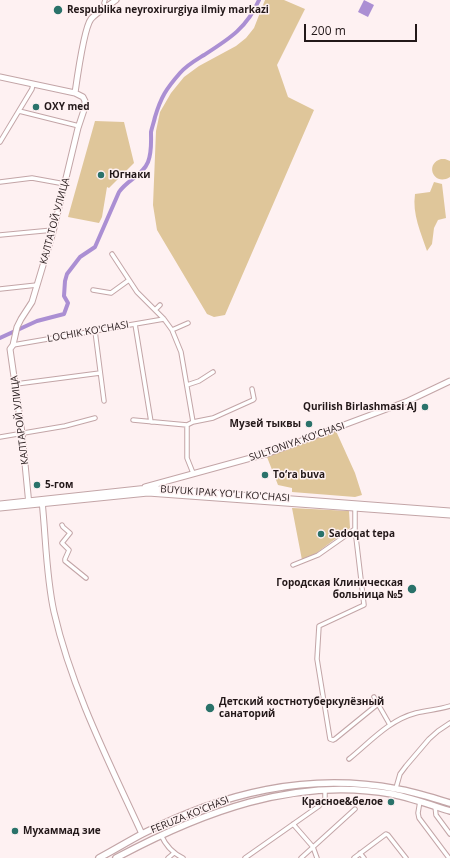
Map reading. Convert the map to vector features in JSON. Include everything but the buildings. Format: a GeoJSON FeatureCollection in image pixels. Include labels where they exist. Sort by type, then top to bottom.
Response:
{"type":"FeatureCollection","features":[{"type":"Feature","properties":{"kind":"main road","name":"FERUZA KO'CHASI"},"geometry":{"type":"LineString","coordinates":[[99,858],[142,834],[211,804],[265,789],[309,783],[355,783],[396,788],[450,803]]}},
{"type":"Feature","properties":{"kind":"main road","name":"FERUZA KO'CHASI"},"geometry":{"type":"LineString","coordinates":[[116,858],[161,835],[213,813],[242,803],[293,793],[325,790],[376,792],[420,801],[450,811]]}},
{"type":"Feature","properties":{"kind":"main road"},"geometry":{"type":"LineString","coordinates":[[142,834],[146,842]]}},
{"type":"Feature","properties":{"kind":"street"},"geometry":{"type":"LineString","coordinates":[[105,0],[106,7]]}},
{"type":"Feature","properties":{"kind":"street"},"geometry":{"type":"LineString","coordinates":[[0,77],[75,93],[89,22],[92,18],[116,0]]}},
{"type":"Feature","properties":{"kind":"street"},"geometry":{"type":"LineString","coordinates":[[0,142],[32,89],[33,84]]}},
{"type":"Feature","properties":{"kind":"street","name":"КАЛТАТОЙ УЛИЦА"},"geometry":{"type":"LineString","coordinates":[[14,336],[21,319],[32,302],[37,286],[84,110],[85,101],[83,97],[75,93]]}},
{"type":"Feature","properties":{"kind":"street"},"geometry":{"type":"LineString","coordinates":[[19,111],[79,126]]}},
{"type":"Feature","properties":{"kind":"street"},"geometry":{"type":"LineString","coordinates":[[0,182],[32,178],[65,184]]}},
{"type":"Feature","properties":{"kind":"street"},"geometry":{"type":"LineString","coordinates":[[0,236],[53,230]]}},
{"type":"Feature","properties":{"kind":"street"},"geometry":{"type":"LineString","coordinates":[[112,254],[137,292],[164,319],[172,330],[181,352],[193,422]]}},
{"type":"Feature","properties":{"kind":"street"},"geometry":{"type":"LineString","coordinates":[[93,290],[111,293],[129,280]]}},
{"type":"Feature","properties":{"kind":"street"},"geometry":{"type":"LineString","coordinates":[[0,289],[37,286]]}},
{"type":"Feature","properties":{"kind":"street"},"geometry":{"type":"LineString","coordinates":[[155,310],[160,305]]}},
{"type":"Feature","properties":{"kind":"street","name":"LOCHIK KO'CHASI"},"geometry":{"type":"LineString","coordinates":[[13,345],[164,319]]}},
{"type":"Feature","properties":{"kind":"street"},"geometry":{"type":"LineString","coordinates":[[135,324],[150,422]]}},
{"type":"Feature","properties":{"kind":"street"},"geometry":{"type":"LineString","coordinates":[[172,330],[188,324]]}},
{"type":"Feature","properties":{"kind":"street"},"geometry":{"type":"LineString","coordinates":[[95,331],[104,401]]}},
{"type":"Feature","properties":{"kind":"street","name":"КАЛТАРОЙ УЛИЦА"},"geometry":{"type":"LineString","coordinates":[[14,336],[13,345],[10,349],[16,384],[29,503]]}},
{"type":"Feature","properties":{"kind":"street"},"geometry":{"type":"LineString","coordinates":[[187,385],[199,381],[213,372]]}},
{"type":"Feature","properties":{"kind":"street"},"geometry":{"type":"LineString","coordinates":[[16,384],[100,373]]}},
{"type":"Feature","properties":{"kind":"street","name":"SULTONIYA KO'CHASI"},"geometry":{"type":"LineString","coordinates":[[140,488],[269,453],[408,401],[450,381]]}},
{"type":"Feature","properties":{"kind":"street"},"geometry":{"type":"LineString","coordinates":[[133,420],[187,425],[193,422],[213,418],[253,400],[252,389]]}},
{"type":"Feature","properties":{"kind":"street"},"geometry":{"type":"LineString","coordinates":[[0,437],[65,426],[95,418]]}},
{"type":"Feature","properties":{"kind":"street"},"geometry":{"type":"LineString","coordinates":[[187,425],[187,458],[193,473]]}},
{"type":"Feature","properties":{"kind":"street","name":"BUYUK IPAK YO'LI KO'CHASI"},"geometry":{"type":"LineString","coordinates":[[42,502],[140,488],[450,515]]}},
{"type":"Feature","properties":{"kind":"street","name":"BUYUK IPAK YO'LI KO'CHASI"},"geometry":{"type":"LineString","coordinates":[[0,504],[148,493],[450,511]]}},
{"type":"Feature","properties":{"kind":"street"},"geometry":{"type":"LineString","coordinates":[[42,502],[51,596],[67,661],[105,753],[142,834]]}},
{"type":"Feature","properties":{"kind":"street","name":"BUYUK IPAK YO'LI KO'CHASI"},"geometry":{"type":"LineString","coordinates":[[0,508],[29,503]]}},
{"type":"Feature","properties":{"kind":"street"},"geometry":{"type":"LineString","coordinates":[[355,506],[355,529],[364,605],[319,626],[317,659],[330,739],[335,739],[378,704]]}},
{"type":"Feature","properties":{"kind":"street"},"geometry":{"type":"LineString","coordinates":[[62,525],[63,528],[70,533],[62,543],[69,550],[65,561],[86,578]]}},
{"type":"Feature","properties":{"kind":"street"},"geometry":{"type":"LineString","coordinates":[[293,565],[318,555],[355,529]]}},
{"type":"Feature","properties":{"kind":"street"},"geometry":{"type":"LineString","coordinates":[[374,697],[390,724]]}},
{"type":"Feature","properties":{"kind":"street"},"geometry":{"type":"LineString","coordinates":[[349,759],[390,724],[416,713],[435,711],[450,706]]}},
{"type":"Feature","properties":{"kind":"street"},"geometry":{"type":"LineString","coordinates":[[396,788],[400,774],[406,766],[429,739],[450,723]]}},
{"type":"Feature","properties":{"kind":"street"},"geometry":{"type":"LineString","coordinates":[[245,858],[321,804],[325,796],[325,790]]}},
{"type":"Feature","properties":{"kind":"street"},"geometry":{"type":"LineString","coordinates":[[420,801],[418,813],[419,818],[449,858]]}},
{"type":"Feature","properties":{"kind":"street"},"geometry":{"type":"LineString","coordinates":[[435,806],[436,814],[450,834]]}},
{"type":"Feature","properties":{"kind":"street"},"geometry":{"type":"LineString","coordinates":[[301,858],[355,809]]}},
{"type":"Feature","properties":{"kind":"street"},"geometry":{"type":"LineString","coordinates":[[293,824],[313,847],[317,858]]}},
{"type":"Feature","properties":{"kind":"street"},"geometry":{"type":"LineString","coordinates":[[354,858],[386,834],[406,858]]}},
{"type":"Feature","properties":{"kind":"street"},"geometry":{"type":"LineString","coordinates":[[161,835],[164,842],[174,854],[182,858]]}},
{"type":"Feature","properties":{"kind":"street"},"geometry":{"type":"LineString","coordinates":[[360,853],[364,858]]}},
{"type":"Feature","properties":{"kind":"street"},"geometry":{"type":"LineString","coordinates":[[168,858],[174,854]]}},
{"type":"Feature","properties":{"kind":"shaded area"},"geometry":{"type":"Polygon","coordinates":[[[265,0],[284,0],[305,9],[277,65],[288,97],[314,110],[225,315],[214,317],[207,314],[157,230],[153,205],[156,131],[160,112],[171,93],[184,77],[199,66],[236,46],[246,38],[254,28],[265,0]]]}},
{"type":"Feature","properties":{"kind":"shaded area"},"geometry":{"type":"Polygon","coordinates":[[[364,0],[374,5],[368,17],[358,12],[364,0]]]}},
{"type":"Feature","properties":{"kind":"shaded area","name":"Югнаки"},"geometry":{"type":"Polygon","coordinates":[[[95,121],[124,122],[134,163],[109,188],[107,187],[102,217],[99,223],[68,217],[95,121]]]}},
{"type":"Feature","properties":{"kind":"shaded area"},"geometry":{"type":"Polygon","coordinates":[[[441,159],[450,161],[450,177],[444,179],[439,179],[436,177],[432,170],[433,165],[441,159]]]}},
{"type":"Feature","properties":{"kind":"shaded area"},"geometry":{"type":"Polygon","coordinates":[[[434,182],[442,184],[446,218],[438,220],[434,228],[432,244],[427,251],[416,216],[414,201],[415,194],[430,192],[434,182]]]}},
{"type":"Feature","properties":{"kind":"shaded area"},"geometry":{"type":"Polygon","coordinates":[[[336,431],[355,473],[362,495],[355,497],[292,492],[292,488],[278,485],[267,457],[336,431]]]}},
{"type":"Feature","properties":{"kind":"shaded area"},"geometry":{"type":"Polygon","coordinates":[[[292,508],[349,511],[350,528],[315,554],[302,560],[292,508]]]}},
{"type":"Feature","properties":{"kind":"waterway"},"geometry":{"type":"LineString","coordinates":[[0,338],[37,321],[64,314],[68,303],[64,296],[67,274],[80,257],[95,247],[119,192],[146,167],[151,147],[151,130],[164,94],[180,73],[236,32],[249,18],[259,0]]}},
{"type":"Feature","properties":{"kind":"place","name":"Respublika neyroxirurgiya ilmiy markazi"},"geometry":{"type":"Point","coordinates":[58,10]}},
{"type":"Feature","properties":{"kind":"place","name":"OXY med"},"geometry":{"type":"Point","coordinates":[36,107]}},
{"type":"Feature","properties":{"kind":"place","name":"Югнаки"},"geometry":{"type":"Point","coordinates":[101,175]}},
{"type":"Feature","properties":{"kind":"place","name":"Qurilish Birlashmasi AJ"},"geometry":{"type":"Point","coordinates":[425,407]}},
{"type":"Feature","properties":{"kind":"place","name":"Музей тыквы"},"geometry":{"type":"Point","coordinates":[309,424]}},
{"type":"Feature","properties":{"kind":"place","name":"To‘ra buva"},"geometry":{"type":"Point","coordinates":[265,475]}},
{"type":"Feature","properties":{"kind":"place","name":"5-гом"},"geometry":{"type":"Point","coordinates":[37,485]}},
{"type":"Feature","properties":{"kind":"place","name":"Sadoqat tepa"},"geometry":{"type":"Point","coordinates":[321,534]}},
{"type":"Feature","properties":{"kind":"place","name":"Городская Клиническая больница №5"},"geometry":{"type":"Point","coordinates":[412,589]}},
{"type":"Feature","properties":{"kind":"place","name":"Детский костнотуберкулёзный санаторий"},"geometry":{"type":"Point","coordinates":[210,708]}},
{"type":"Feature","properties":{"kind":"place","name":"Красное&белое"},"geometry":{"type":"Point","coordinates":[391,802]}},
{"type":"Feature","properties":{"kind":"place","name":"Мухаммад зие"},"geometry":{"type":"Point","coordinates":[15,831]}}]}
